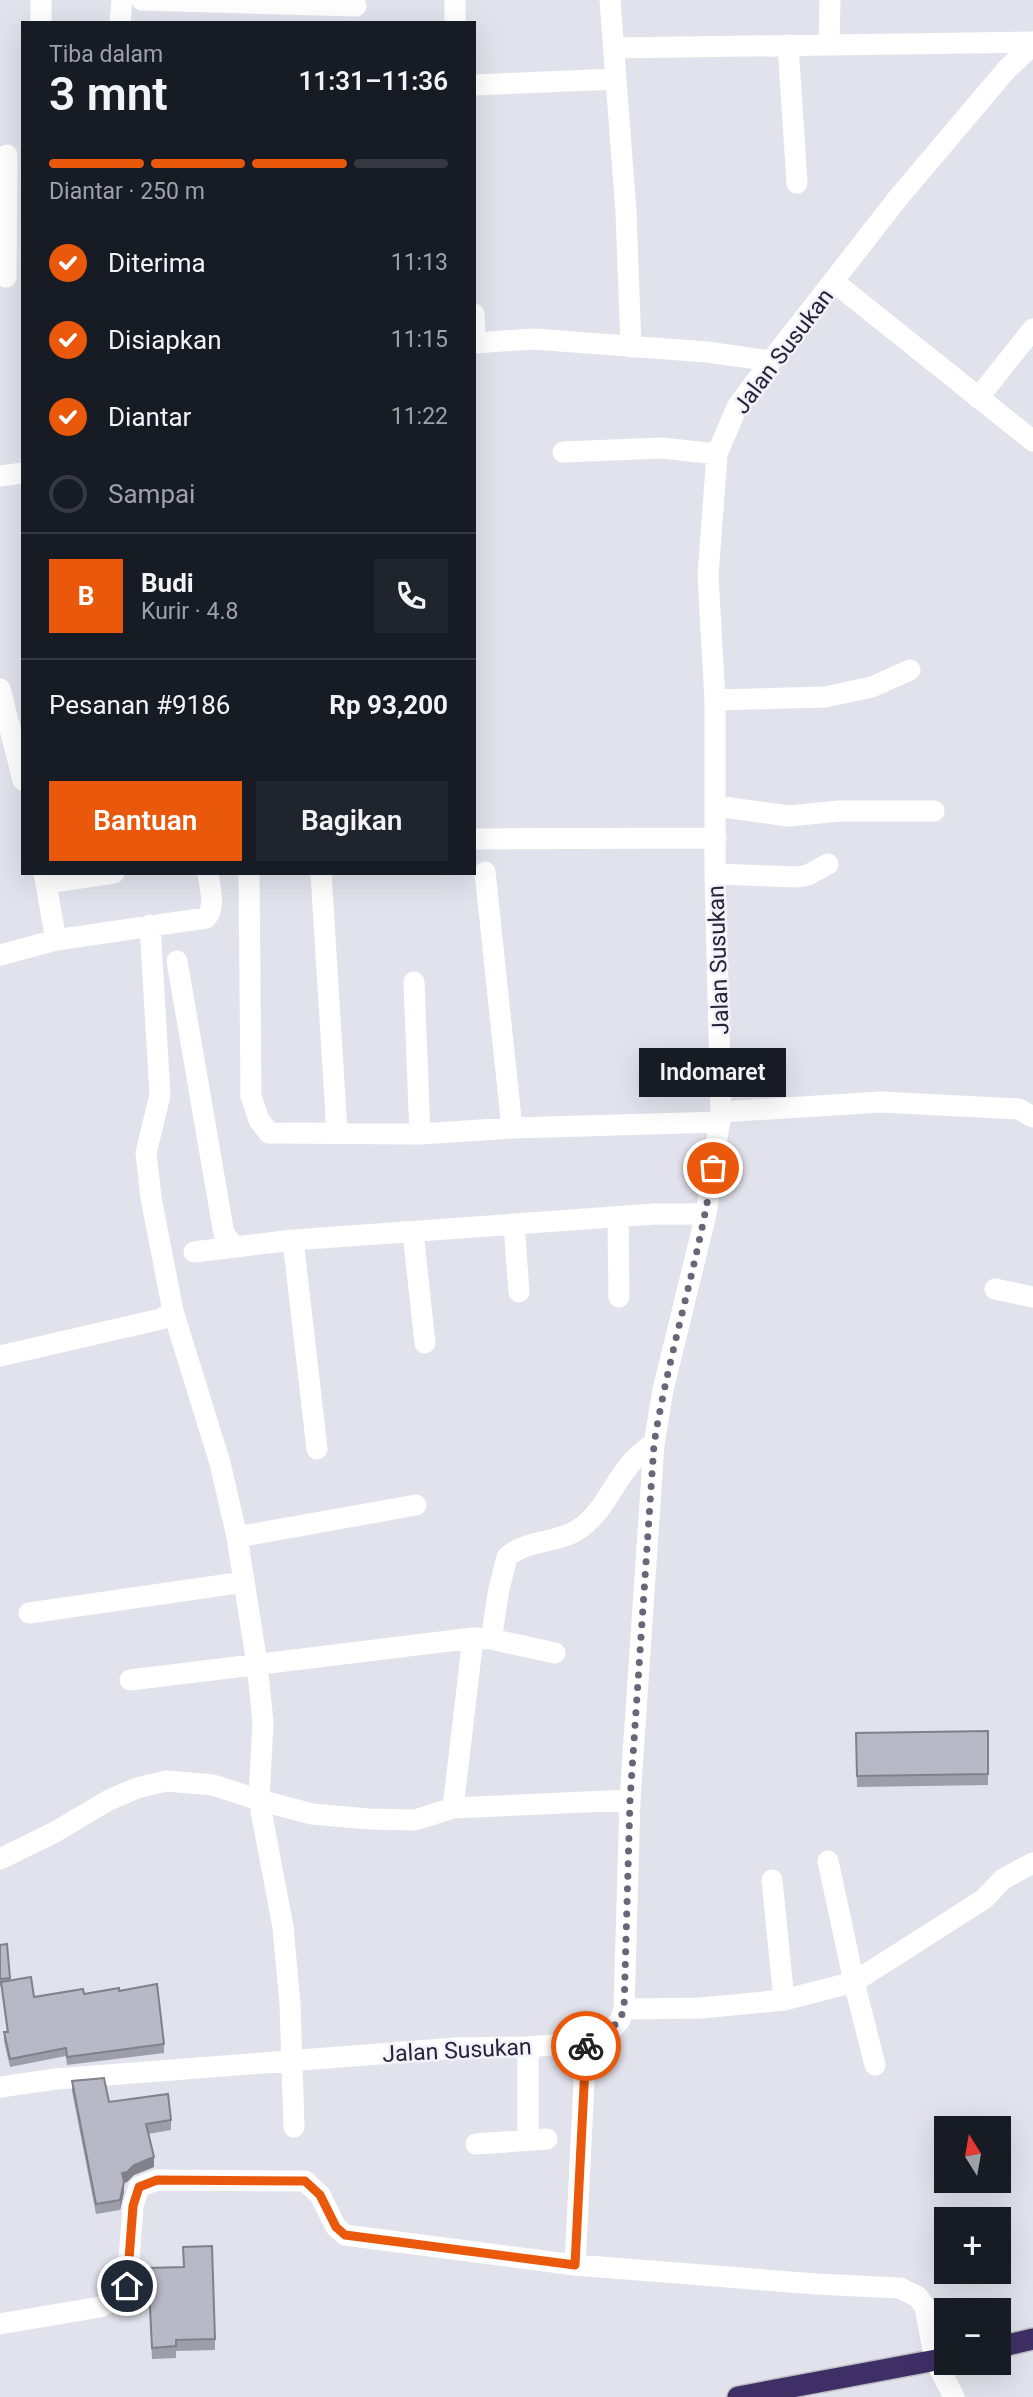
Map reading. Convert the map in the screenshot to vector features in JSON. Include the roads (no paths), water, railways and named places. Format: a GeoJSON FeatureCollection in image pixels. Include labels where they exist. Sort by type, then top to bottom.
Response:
{"type":"FeatureCollection","features":[{"type":"Feature","properties":{"kind":"highway"},"geometry":{"type":"LineString","coordinates":[[1011,2344],[1033,2339]]}},
{"type":"Feature","properties":{"kind":"highway"},"geometry":{"type":"LineString","coordinates":[[738,2397],[934,2360]]}},
{"type":"Feature","properties":{"kind":"street"},"geometry":{"type":"LineString","coordinates":[[41,0],[41,21]]}},
{"type":"Feature","properties":{"kind":"street"},"geometry":{"type":"LineString","coordinates":[[120,21],[122,0]]}},
{"type":"Feature","properties":{"kind":"street"},"geometry":{"type":"LineString","coordinates":[[142,0],[196,12],[267,14],[356,10]]}},
{"type":"Feature","properties":{"kind":"street"},"geometry":{"type":"LineString","coordinates":[[455,0],[455,21]]}},
{"type":"Feature","properties":{"kind":"street"},"geometry":{"type":"LineString","coordinates":[[610,0],[626,212],[631,347]]}},
{"type":"Feature","properties":{"kind":"street"},"geometry":{"type":"LineString","coordinates":[[830,0],[830,45]]}},
{"type":"Feature","properties":{"kind":"street"},"geometry":{"type":"LineString","coordinates":[[788,45],[797,183]]}},
{"type":"Feature","properties":{"kind":"street"},"geometry":{"type":"LineString","coordinates":[[614,48],[830,45],[1029,52]]}},
{"type":"Feature","properties":{"kind":"street","name":"Jalan Susukan"},"geometry":{"type":"LineString","coordinates":[[0,2087],[56,2079],[586,2042],[614,2027],[621,2020],[624,2009],[630,1800],[654,1444],[663,1390],[706,1214],[720,1117],[715,700],[708,576],[717,454],[737,407],[771,361],[898,198],[1029,52]]}},
{"type":"Feature","properties":{"kind":"street"},"geometry":{"type":"LineString","coordinates":[[476,85],[616,79]]}},
{"type":"Feature","properties":{"kind":"street"},"geometry":{"type":"LineString","coordinates":[[6,277],[10,155]]}},
{"type":"Feature","properties":{"kind":"street"},"geometry":{"type":"LineString","coordinates":[[834,282],[1033,441]]}},
{"type":"Feature","properties":{"kind":"street"},"geometry":{"type":"LineString","coordinates":[[978,398],[1033,329]]}},
{"type":"Feature","properties":{"kind":"street"},"geometry":{"type":"LineString","coordinates":[[476,343],[534,339],[707,352],[771,361]]}},
{"type":"Feature","properties":{"kind":"street"},"geometry":{"type":"LineString","coordinates":[[563,452],[662,449],[717,454]]}},
{"type":"Feature","properties":{"kind":"street"},"geometry":{"type":"LineString","coordinates":[[0,476],[21,473]]}},
{"type":"Feature","properties":{"kind":"street"},"geometry":{"type":"LineString","coordinates":[[715,700],[825,697],[872,687],[910,670]]}},
{"type":"Feature","properties":{"kind":"street"},"geometry":{"type":"LineString","coordinates":[[0,689],[21,772]]}},
{"type":"Feature","properties":{"kind":"street"},"geometry":{"type":"LineString","coordinates":[[716,806],[789,816],[839,811],[934,811]]}},
{"type":"Feature","properties":{"kind":"street"},"geometry":{"type":"LineString","coordinates":[[476,839],[716,838]]}},
{"type":"Feature","properties":{"kind":"street"},"geometry":{"type":"LineString","coordinates":[[715,874],[797,877],[808,875],[828,863]]}},
{"type":"Feature","properties":{"kind":"street"},"geometry":{"type":"LineString","coordinates":[[485,872],[512,1128]]}},
{"type":"Feature","properties":{"kind":"street"},"geometry":{"type":"LineString","coordinates":[[56,940],[45,878],[86,875]]}},
{"type":"Feature","properties":{"kind":"street"},"geometry":{"type":"LineString","coordinates":[[0,955],[56,940],[206,918],[212,907],[208,875]]}},
{"type":"Feature","properties":{"kind":"street"},"geometry":{"type":"LineString","coordinates":[[249,875],[251,1096],[259,1120],[269,1133],[420,1134],[720,1117],[881,1102],[1019,1109],[1033,1117]]}},
{"type":"Feature","properties":{"kind":"street"},"geometry":{"type":"LineString","coordinates":[[321,875],[337,1132]]}},
{"type":"Feature","properties":{"kind":"street"},"geometry":{"type":"LineString","coordinates":[[150,925],[160,1095],[146,1153],[150,1198],[173,1311],[220,1463],[237,1536],[257,1664],[263,1722],[259,1801],[283,1927],[290,2004],[294,2127]]}},
{"type":"Feature","properties":{"kind":"street"},"geometry":{"type":"LineString","coordinates":[[177,961],[224,1234],[235,1247]]}},
{"type":"Feature","properties":{"kind":"street"},"geometry":{"type":"LineString","coordinates":[[414,982],[420,1134]]}},
{"type":"Feature","properties":{"kind":"street"},"geometry":{"type":"LineString","coordinates":[[194,1252],[293,1240],[655,1214],[706,1214]]}},
{"type":"Feature","properties":{"kind":"street"},"geometry":{"type":"LineString","coordinates":[[618,1218],[619,1297]]}},
{"type":"Feature","properties":{"kind":"street"},"geometry":{"type":"LineString","coordinates":[[514,1225],[519,1292]]}},
{"type":"Feature","properties":{"kind":"street"},"geometry":{"type":"LineString","coordinates":[[413,1233],[425,1343]]}},
{"type":"Feature","properties":{"kind":"street"},"geometry":{"type":"LineString","coordinates":[[293,1240],[317,1449]]}},
{"type":"Feature","properties":{"kind":"street"},"geometry":{"type":"LineString","coordinates":[[995,1289],[1033,1297]]}},
{"type":"Feature","properties":{"kind":"street"},"geometry":{"type":"LineString","coordinates":[[0,1356],[161,1319],[173,1311]]}},
{"type":"Feature","properties":{"kind":"street"},"geometry":{"type":"LineString","coordinates":[[453,1808],[482,1638],[507,1557],[524,1546],[578,1530],[596,1511],[632,1458],[654,1444]]}},
{"type":"Feature","properties":{"kind":"street"},"geometry":{"type":"LineString","coordinates":[[237,1536],[416,1505]]}},
{"type":"Feature","properties":{"kind":"street"},"geometry":{"type":"LineString","coordinates":[[29,1613],[244,1581]]}},
{"type":"Feature","properties":{"kind":"street"},"geometry":{"type":"LineString","coordinates":[[130,1680],[482,1638],[555,1653]]}},
{"type":"Feature","properties":{"kind":"street"},"geometry":{"type":"LineString","coordinates":[[0,1858],[137,1788],[166,1781],[213,1785],[259,1801],[312,1814],[369,1819],[415,1820],[453,1808],[630,1800]]}},
{"type":"Feature","properties":{"kind":"street"},"geometry":{"type":"LineString","coordinates":[[828,1861],[875,2065]]}},
{"type":"Feature","properties":{"kind":"street"},"geometry":{"type":"LineString","coordinates":[[624,2009],[701,2008],[784,2000],[854,1982],[984,1899],[1003,1880],[1033,1863]]}},
{"type":"Feature","properties":{"kind":"street"},"geometry":{"type":"LineString","coordinates":[[772,1880],[784,2000]]}},
{"type":"Feature","properties":{"kind":"street"},"geometry":{"type":"LineString","coordinates":[[575,2265],[586,2042]]}},
{"type":"Feature","properties":{"kind":"street"},"geometry":{"type":"LineString","coordinates":[[476,2144],[538,2139],[528,2047]]}},
{"type":"Feature","properties":{"kind":"street"},"geometry":{"type":"LineString","coordinates":[[0,2324],[100,2307],[114,2300],[127,2286],[133,2206],[139,2187],[157,2180],[305,2181],[320,2195],[336,2227],[345,2235],[575,2265],[900,2288],[918,2297],[925,2307],[934,2336]]}},
{"type":"Feature","properties":{"kind":"street"},"geometry":{"type":"LineString","coordinates":[[946,2375],[954,2397]]}},
{"type":"Feature","properties":{"kind":"place","name":"Indomaret"},"geometry":{"type":"Point","coordinates":[713,1168]}}]}
